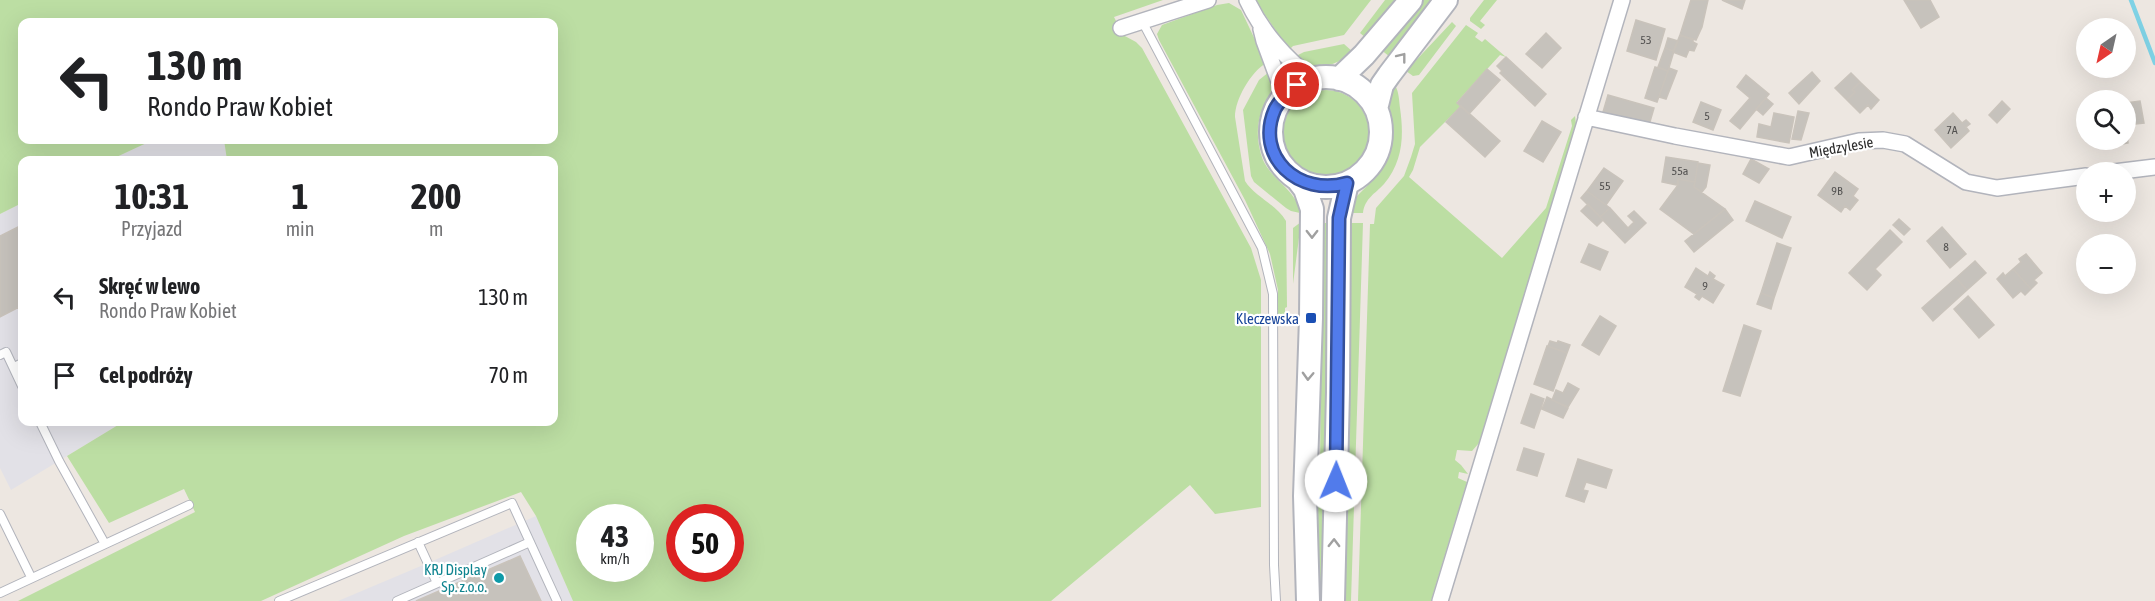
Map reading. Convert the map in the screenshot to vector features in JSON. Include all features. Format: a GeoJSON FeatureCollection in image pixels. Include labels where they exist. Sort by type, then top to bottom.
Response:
{"type":"FeatureCollection","features":[{"type":"Feature","properties":{"kind":"main road"},"geometry":{"type":"LineString","coordinates":[[1339,79],[1364,55],[1411,0]]}},
{"type":"Feature","properties":{"kind":"main road"},"geometry":{"type":"LineString","coordinates":[[1298,180],[1309,185],[1335,187],[1360,176],[1370,165],[1377,152],[1380,130],[1376,109],[1382,85],[1446,0]]}},
{"type":"Feature","properties":{"kind":"main road"},"geometry":{"type":"LineString","coordinates":[[1308,601],[1305,496],[1312,209],[1305,189],[1277,158],[1271,141],[1271,124],[1284,95],[1297,85],[1312,78],[1339,79],[1361,89],[1376,109]]}},
{"type":"Feature","properties":{"kind":"main road"},"geometry":{"type":"LineString","coordinates":[[1333,601],[1338,401],[1339,218],[1347,183]]}},
{"type":"Feature","properties":{"kind":"street"},"geometry":{"type":"LineString","coordinates":[[1121,28],[1208,0]]}},
{"type":"Feature","properties":{"kind":"street"},"geometry":{"type":"LineString","coordinates":[[1247,0],[1260,23],[1287,57],[1312,78]]}},
{"type":"Feature","properties":{"kind":"street"},"geometry":{"type":"LineString","coordinates":[[1440,601],[1622,0]]}},
{"type":"Feature","properties":{"kind":"street"},"geometry":{"type":"LineString","coordinates":[[1260,23],[1263,41],[1284,95]]}},
{"type":"Feature","properties":{"kind":"street","name":"Międzylesie"},"geometry":{"type":"LineString","coordinates":[[1586,117],[1789,157],[1859,141],[1883,140],[1905,144],[1966,182],[1997,188],[2076,177]]}},
{"type":"Feature","properties":{"kind":"street"},"geometry":{"type":"LineString","coordinates":[[2136,169],[2155,167]]}},
{"type":"Feature","properties":{"kind":"lane"},"geometry":{"type":"LineString","coordinates":[[1142,21],[1262,248],[1269,271],[1273,294],[1276,601]]}},
{"type":"Feature","properties":{"kind":"lane"},"geometry":{"type":"LineString","coordinates":[[0,355],[6,352],[18,376]]}},
{"type":"Feature","properties":{"kind":"lane"},"geometry":{"type":"LineString","coordinates":[[14,367],[18,365]]}},
{"type":"Feature","properties":{"kind":"lane"},"geometry":{"type":"LineString","coordinates":[[42,426],[105,544]]}},
{"type":"Feature","properties":{"kind":"lane"},"geometry":{"type":"LineString","coordinates":[[285,600],[512,503],[557,601]]}},
{"type":"Feature","properties":{"kind":"lane"},"geometry":{"type":"LineString","coordinates":[[0,593],[189,505]]}},
{"type":"Feature","properties":{"kind":"lane"},"geometry":{"type":"LineString","coordinates":[[0,514],[31,578]]}},
{"type":"Feature","properties":{"kind":"lane"},"geometry":{"type":"LineString","coordinates":[[418,542],[437,583]]}},
{"type":"Feature","properties":{"kind":"lane"},"geometry":{"type":"LineString","coordinates":[[397,601],[530,542]]}},
{"type":"Feature","properties":{"kind":"shaded area"},"geometry":{"type":"Polygon","coordinates":[[[144,144],[225,144],[226,156],[119,156],[144,144]]]}},
{"type":"Feature","properties":{"kind":"shaded area"},"geometry":{"type":"Polygon","coordinates":[[[18,205],[18,426],[116,426],[11,490],[0,468],[0,214],[18,205]]]}},
{"type":"Feature","properties":{"kind":"shaded area"},"geometry":{"type":"Polygon","coordinates":[[[536,516],[573,601],[338,601],[428,563],[536,516]]]}},
{"type":"Feature","properties":{"kind":"green space"},"geometry":{"type":"Polygon","coordinates":[[[0,0],[1163,0],[1114,17],[1123,35],[1142,48],[1251,248],[1261,280],[1261,507],[1215,514],[1190,485],[1051,601],[573,601],[536,516],[521,492],[404,536],[261,601],[18,601],[195,512],[184,489],[109,523],[67,456],[116,426],[558,426],[558,156],[226,156],[225,144],[558,144],[558,18],[18,18],[18,144],[144,144],[119,156],[18,156],[18,205],[0,214],[0,0]]]}},
{"type":"Feature","properties":{"kind":"green space"},"geometry":{"type":"Polygon","coordinates":[[[1255,0],[1371,0],[1344,35],[1293,46],[1289,50],[1255,0]]]}},
{"type":"Feature","properties":{"kind":"green space"},"geometry":{"type":"Polygon","coordinates":[[[1385,0],[1399,0],[1366,38],[1360,33],[1385,0]]]}},
{"type":"Feature","properties":{"kind":"green space"},"geometry":{"type":"Polygon","coordinates":[[[1422,0],[1434,0],[1390,57],[1380,49],[1422,0]]]}},
{"type":"Feature","properties":{"kind":"green space"},"geometry":{"type":"Polygon","coordinates":[[[1484,0],[1497,0],[1480,21],[1485,25],[1481,29],[1470,21],[1470,18],[1484,0]]]}},
{"type":"Feature","properties":{"kind":"green space"},"geometry":{"type":"Polygon","coordinates":[[[1229,3],[1241,10],[1266,63],[1260,67],[1245,87],[1238,102],[1235,117],[1245,181],[1286,221],[1287,307],[1285,317],[1278,317],[1278,290],[1270,254],[1245,200],[1157,34],[1162,25],[1217,5],[1229,3]]]}},
{"type":"Feature","properties":{"kind":"green space"},"geometry":{"type":"Polygon","coordinates":[[[1452,22],[1456,26],[1419,75],[1413,76],[1406,71],[1452,22]]]}},
{"type":"Feature","properties":{"kind":"green space"},"geometry":{"type":"Polygon","coordinates":[[[1466,25],[1478,33],[1475,37],[1482,42],[1485,39],[1506,57],[1500,55],[1457,102],[1461,106],[1420,147],[1409,177],[1502,258],[1546,208],[1572,126],[1571,120],[1575,116],[1576,124],[1479,443],[1472,451],[1457,450],[1455,460],[1468,474],[1459,472],[1458,478],[1467,482],[1431,601],[1358,601],[1370,224],[1374,224],[1376,208],[1404,176],[1411,157],[1415,144],[1412,93],[1466,25]]]}},
{"type":"Feature","properties":{"kind":"green space"},"geometry":{"type":"Polygon","coordinates":[[[1344,44],[1353,52],[1340,61],[1325,66],[1311,65],[1296,56],[1304,52],[1344,44]]]}},
{"type":"Feature","properties":{"kind":"green space"},"geometry":{"type":"Polygon","coordinates":[[[1269,72],[1271,91],[1259,119],[1259,148],[1267,167],[1295,199],[1300,213],[1286,208],[1254,182],[1251,176],[1243,110],[1259,80],[1269,72]]]}},
{"type":"Feature","properties":{"kind":"green space"},"geometry":{"type":"Polygon","coordinates":[[[1395,85],[1399,96],[1402,138],[1395,166],[1384,184],[1368,200],[1363,213],[1349,213],[1355,198],[1377,176],[1387,160],[1392,142],[1389,99],[1395,85]]]}},
{"type":"Feature","properties":{"kind":"green space"},"geometry":{"type":"Polygon","coordinates":[[[1326,90],[1342,94],[1356,103],[1365,117],[1369,133],[1365,149],[1356,163],[1342,172],[1326,176],[1310,172],[1296,163],[1287,149],[1283,133],[1287,117],[1296,103],[1310,94],[1326,90]]]}},
{"type":"Feature","properties":{"kind":"green space"},"geometry":{"type":"Polygon","coordinates":[[[1301,222],[1293,284],[1293,228],[1301,222]]]}},
{"type":"Feature","properties":{"kind":"green space"},"geometry":{"type":"Polygon","coordinates":[[[1322,223],[1330,223],[1327,334],[1331,380],[1327,601],[1316,601],[1315,511],[1320,474],[1322,223]]]}},
{"type":"Feature","properties":{"kind":"green space"},"geometry":{"type":"Polygon","coordinates":[[[1350,223],[1363,223],[1351,601],[1340,601],[1350,223]]]}},
{"type":"Feature","properties":{"kind":"building"},"geometry":{"type":"Polygon","coordinates":[[[1691,0],[1708,0],[1702,27],[1696,40],[1680,35],[1691,0]]]}},
{"type":"Feature","properties":{"kind":"building"},"geometry":{"type":"Polygon","coordinates":[[[1722,0],[1745,0],[1742,9],[1722,0]]]}},
{"type":"Feature","properties":{"kind":"building"},"geometry":{"type":"Polygon","coordinates":[[[1904,0],[1930,0],[1939,17],[1921,28],[1904,0]]]}},
{"type":"Feature","properties":{"kind":"building"},"geometry":{"type":"Polygon","coordinates":[[[1636,20],[1665,29],[1656,60],[1627,51],[1636,20]]]}},
{"type":"Feature","properties":{"kind":"building"},"geometry":{"type":"Polygon","coordinates":[[[1546,33],[1561,48],[1542,68],[1526,54],[1546,33]]]}},
{"type":"Feature","properties":{"kind":"building"},"geometry":{"type":"Polygon","coordinates":[[[1680,35],[1697,44],[1694,51],[1689,50],[1686,57],[1673,52],[1680,35]]]}},
{"type":"Feature","properties":{"kind":"building"},"geometry":{"type":"Polygon","coordinates":[[[1668,38],[1678,41],[1674,51],[1665,48],[1668,38]]]}},
{"type":"Feature","properties":{"kind":"building"},"geometry":{"type":"Polygon","coordinates":[[[1665,48],[1674,51],[1668,71],[1658,67],[1665,48]]]}},
{"type":"Feature","properties":{"kind":"building"},"geometry":{"type":"Polygon","coordinates":[[[1506,57],[1546,94],[1535,106],[1500,73],[1502,71],[1497,66],[1506,57]]]}},
{"type":"Feature","properties":{"kind":"building"},"geometry":{"type":"Polygon","coordinates":[[[1655,67],[1668,71],[1657,102],[1645,98],[1655,67]]]}},
{"type":"Feature","properties":{"kind":"building"},"geometry":{"type":"Polygon","coordinates":[[[1669,68],[1677,71],[1666,99],[1659,97],[1669,68]]]}},
{"type":"Feature","properties":{"kind":"building"},"geometry":{"type":"Polygon","coordinates":[[[1487,69],[1500,80],[1469,114],[1457,103],[1487,69]]]}},
{"type":"Feature","properties":{"kind":"building"},"geometry":{"type":"Polygon","coordinates":[[[1812,72],[1820,81],[1799,104],[1789,93],[1812,72]]]}},
{"type":"Feature","properties":{"kind":"building"},"geometry":{"type":"Polygon","coordinates":[[[1851,73],[1860,82],[1852,90],[1855,92],[1847,100],[1835,88],[1851,73]]]}},
{"type":"Feature","properties":{"kind":"building"},"geometry":{"type":"Polygon","coordinates":[[[1746,75],[1769,94],[1740,129],[1730,121],[1750,98],[1737,87],[1746,75]]]}},
{"type":"Feature","properties":{"kind":"building"},"geometry":{"type":"Polygon","coordinates":[[[1860,82],[1879,100],[1871,109],[1868,105],[1860,113],[1847,100],[1855,92],[1852,90],[1860,82]]]}},
{"type":"Feature","properties":{"kind":"building"},"geometry":{"type":"Polygon","coordinates":[[[1608,95],[1654,108],[1649,125],[1603,112],[1608,95]]]}},
{"type":"Feature","properties":{"kind":"building"},"geometry":{"type":"Polygon","coordinates":[[[1766,98],[1773,104],[1763,115],[1756,109],[1766,98]]]}},
{"type":"Feature","properties":{"kind":"building"},"geometry":{"type":"Polygon","coordinates":[[[2002,101],[2010,109],[1997,123],[1989,115],[2002,101]]]}},
{"type":"Feature","properties":{"kind":"building"},"geometry":{"type":"Polygon","coordinates":[[[2140,101],[2144,123],[2136,124],[2136,102],[2140,101]]]}},
{"type":"Feature","properties":{"kind":"building"},"geometry":{"type":"Polygon","coordinates":[[[1701,102],[1721,110],[1713,130],[1693,122],[1701,102]]]}},
{"type":"Feature","properties":{"kind":"building"},"geometry":{"type":"Polygon","coordinates":[[[1461,106],[1500,141],[1485,157],[1446,122],[1461,106]]]}},
{"type":"Feature","properties":{"kind":"building"},"geometry":{"type":"Polygon","coordinates":[[[1798,111],[1809,113],[1801,140],[1792,139],[1798,111]]]}},
{"type":"Feature","properties":{"kind":"building"},"geometry":{"type":"Polygon","coordinates":[[[1774,113],[1794,117],[1789,143],[1757,137],[1759,124],[1771,127],[1774,113]]]}},
{"type":"Feature","properties":{"kind":"building"},"geometry":{"type":"Polygon","coordinates":[[[1953,113],[1962,123],[1966,120],[1970,124],[1966,127],[1969,131],[1951,148],[1935,130],[1953,113]]]}},
{"type":"Feature","properties":{"kind":"building"},"geometry":{"type":"Polygon","coordinates":[[[1542,121],[1561,132],[1543,162],[1524,151],[1542,121]]]}},
{"type":"Feature","properties":{"kind":"building"},"geometry":{"type":"Polygon","coordinates":[[[1666,157],[1698,162],[1695,182],[1678,179],[1677,185],[1662,182],[1666,157]]]}},
{"type":"Feature","properties":{"kind":"building"},"geometry":{"type":"Polygon","coordinates":[[[1751,159],[1769,169],[1759,183],[1743,174],[1751,159]]]}},
{"type":"Feature","properties":{"kind":"building"},"geometry":{"type":"Polygon","coordinates":[[[1698,163],[1710,165],[1706,187],[1702,192],[1694,187],[1698,163]]]}},
{"type":"Feature","properties":{"kind":"building"},"geometry":{"type":"Polygon","coordinates":[[[1604,168],[1623,181],[1606,205],[1587,191],[1604,168]]]}},
{"type":"Feature","properties":{"kind":"building"},"geometry":{"type":"Polygon","coordinates":[[[1835,172],[1858,189],[1853,196],[1858,200],[1850,210],[1845,206],[1841,212],[1818,195],[1835,172]]]}},
{"type":"Feature","properties":{"kind":"building"},"geometry":{"type":"Polygon","coordinates":[[[1678,179],[1695,182],[1694,187],[1725,209],[1694,234],[1660,209],[1678,185],[1678,179]]]}},
{"type":"Feature","properties":{"kind":"building"},"geometry":{"type":"Polygon","coordinates":[[[1587,191],[1610,208],[1600,217],[1581,198],[1587,191]]]}},
{"type":"Feature","properties":{"kind":"building"},"geometry":{"type":"Polygon","coordinates":[[[1755,201],[1791,217],[1782,238],[1746,221],[1755,201]]]}},
{"type":"Feature","properties":{"kind":"building"},"geometry":{"type":"Polygon","coordinates":[[[1588,204],[1603,220],[1597,226],[1581,211],[1588,204]]]}},
{"type":"Feature","properties":{"kind":"building"},"geometry":{"type":"Polygon","coordinates":[[[1610,208],[1628,228],[1634,222],[1628,216],[1634,211],[1646,223],[1625,243],[1600,217],[1610,208]]]}},
{"type":"Feature","properties":{"kind":"building"},"geometry":{"type":"Polygon","coordinates":[[[1725,209],[1733,220],[1694,252],[1685,241],[1725,209]]]}},
{"type":"Feature","properties":{"kind":"building"},"geometry":{"type":"Polygon","coordinates":[[[1899,219],[1910,229],[1904,235],[1893,225],[1899,219]]]}},
{"type":"Feature","properties":{"kind":"building"},"geometry":{"type":"Polygon","coordinates":[[[18,227],[18,308],[0,317],[0,236],[18,227]]]}},
{"type":"Feature","properties":{"kind":"building"},"geometry":{"type":"Polygon","coordinates":[[[1942,227],[1966,254],[1950,268],[1927,241],[1942,227]]]}},
{"type":"Feature","properties":{"kind":"building"},"geometry":{"type":"Polygon","coordinates":[[[1890,230],[1902,242],[1875,269],[1881,275],[1867,290],[1849,273],[1890,230]]]}},
{"type":"Feature","properties":{"kind":"building"},"geometry":{"type":"Polygon","coordinates":[[[1777,243],[1791,248],[1774,298],[1761,293],[1777,243]]]}},
{"type":"Feature","properties":{"kind":"building"},"geometry":{"type":"Polygon","coordinates":[[[1589,244],[1608,252],[1600,270],[1581,262],[1589,244]]]}},
{"type":"Feature","properties":{"kind":"building"},"geometry":{"type":"Polygon","coordinates":[[[2026,254],[2042,273],[2034,280],[2037,283],[2031,289],[2013,269],[2021,262],[2019,259],[2026,254]]]}},
{"type":"Feature","properties":{"kind":"building"},"geometry":{"type":"Polygon","coordinates":[[[1975,261],[1986,273],[1967,290],[1956,278],[1975,261]]]}},
{"type":"Feature","properties":{"kind":"building"},"geometry":{"type":"Polygon","coordinates":[[[1696,268],[1708,276],[1710,272],[1715,276],[1713,279],[1724,285],[1713,303],[1702,296],[1699,300],[1695,297],[1697,294],[1685,287],[1696,268]]]}},
{"type":"Feature","properties":{"kind":"building"},"geometry":{"type":"Polygon","coordinates":[[[2013,269],[2031,289],[2025,295],[2021,291],[2013,298],[1997,279],[2003,273],[2005,276],[2013,269]]]}},
{"type":"Feature","properties":{"kind":"building"},"geometry":{"type":"Polygon","coordinates":[[[1956,278],[1967,290],[1933,321],[1922,308],[1956,278]]]}},
{"type":"Feature","properties":{"kind":"building"},"geometry":{"type":"Polygon","coordinates":[[[1761,293],[1774,298],[1771,309],[1757,304],[1761,293]]]}},
{"type":"Feature","properties":{"kind":"building"},"geometry":{"type":"Polygon","coordinates":[[[1968,296],[1994,325],[1979,338],[1954,309],[1968,296]]]}},
{"type":"Feature","properties":{"kind":"building"},"geometry":{"type":"Polygon","coordinates":[[[1600,316],[1616,326],[1599,355],[1582,345],[1600,316]]]}},
{"type":"Feature","properties":{"kind":"building"},"geometry":{"type":"Polygon","coordinates":[[[1744,325],[1761,331],[1740,396],[1723,391],[1744,325]]]}},
{"type":"Feature","properties":{"kind":"building"},"geometry":{"type":"Polygon","coordinates":[[[1550,341],[1570,345],[1567,353],[1548,346],[1550,341]]]}},
{"type":"Feature","properties":{"kind":"building"},"geometry":{"type":"Polygon","coordinates":[[[1547,346],[1567,353],[1553,391],[1534,384],[1547,346]]]}},
{"type":"Feature","properties":{"kind":"building"},"geometry":{"type":"Polygon","coordinates":[[[1568,383],[1579,389],[1568,407],[1552,400],[1556,390],[1563,393],[1568,383]]]}},
{"type":"Feature","properties":{"kind":"building"},"geometry":{"type":"Polygon","coordinates":[[[1531,394],[1544,399],[1534,428],[1521,423],[1531,394]]]}},
{"type":"Feature","properties":{"kind":"building"},"geometry":{"type":"Polygon","coordinates":[[[1547,397],[1568,408],[1563,418],[1542,409],[1547,397]]]}},
{"type":"Feature","properties":{"kind":"building"},"geometry":{"type":"Polygon","coordinates":[[[1524,448],[1544,454],[1537,476],[1517,470],[1524,448]]]}},
{"type":"Feature","properties":{"kind":"building"},"geometry":{"type":"Polygon","coordinates":[[[1578,459],[1612,470],[1606,488],[1586,482],[1583,490],[1588,491],[1584,502],[1566,496],[1578,459]]]}},
{"type":"Feature","properties":{"kind":"building","name":"KRJ Display Sp. z.o.o."},"geometry":{"type":"Polygon","coordinates":[[[520,556],[541,601],[416,601],[520,556]]]}},
{"type":"Feature","properties":{"kind":"waterway"},"geometry":{"type":"LineString","coordinates":[[2131,0],[2155,63]]}},
{"type":"Feature","properties":{"kind":"place","name":"Kleczewska"},"geometry":{"type":"Point","coordinates":[1311,318]}},
{"type":"Feature","properties":{"kind":"place","name":"KRJ Display Sp. z.o.o."},"geometry":{"type":"Point","coordinates":[499,578]}},
{"type":"Feature","properties":{"kind":"route"},"geometry":{"type":"LineString","coordinates":[[1297,85],[1284,95],[1271,124],[1271,141],[1277,158],[1289,174],[1309,185],[1335,187],[1347,183],[1339,218],[1336,481]]}}]}
